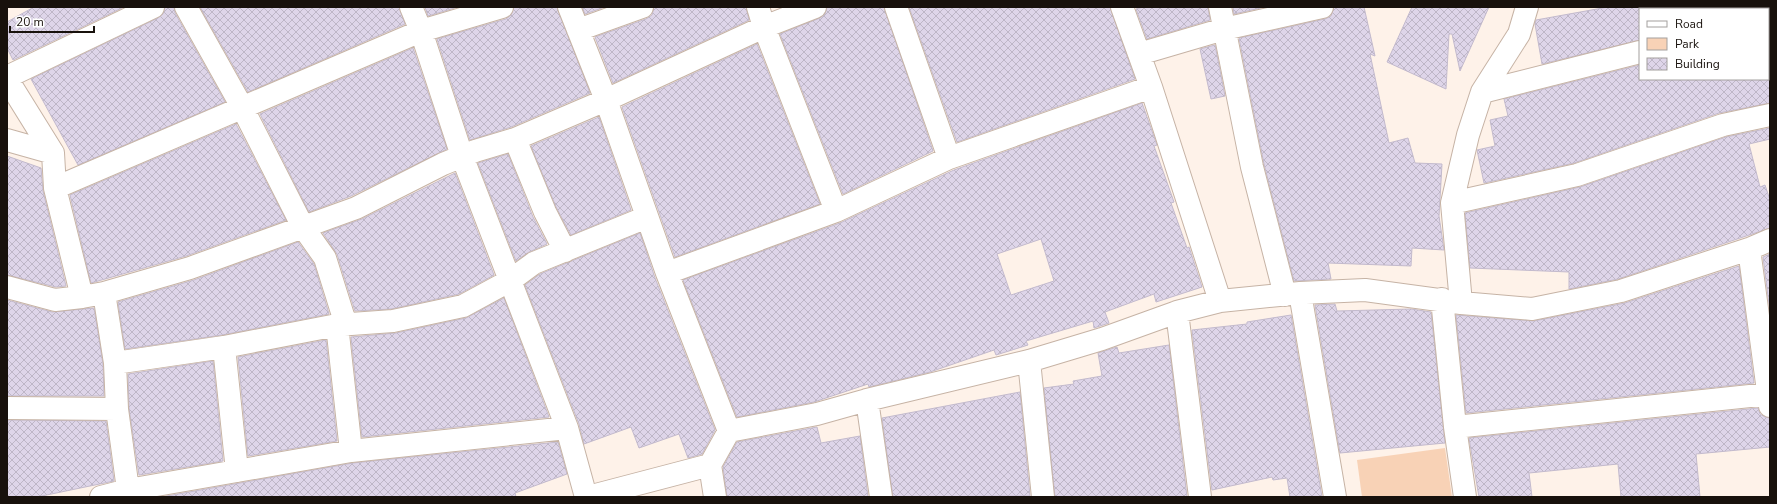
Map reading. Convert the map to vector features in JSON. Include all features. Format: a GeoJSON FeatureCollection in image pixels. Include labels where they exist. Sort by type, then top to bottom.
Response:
{"type":"FeatureCollection","features":[{"type":"Feature","properties":{"kind":"street"},"geometry":{"type":"LineString","coordinates":[[82,297],[55,188],[53,153],[7,78],[153,7]]}},
{"type":"Feature","properties":{"kind":"street"},"geometry":{"type":"LineString","coordinates":[[186,7],[242,107],[303,227],[325,258],[341,325],[351,451]]}},
{"type":"Feature","properties":{"kind":"street"},"geometry":{"type":"LineString","coordinates":[[411,7],[421,31],[462,156],[567,428],[587,497],[648,489],[710,465]]}},
{"type":"Feature","properties":{"kind":"street"},"geometry":{"type":"LineString","coordinates":[[55,188],[242,107],[324,74],[421,31],[502,7]]}},
{"type":"Feature","properties":{"kind":"street"},"geometry":{"type":"LineString","coordinates":[[569,7],[606,100],[667,273],[729,430]]}},
{"type":"Feature","properties":{"kind":"street"},"geometry":{"type":"LineString","coordinates":[[578,30],[642,7]]}},
{"type":"Feature","properties":{"kind":"street"},"geometry":{"type":"LineString","coordinates":[[7,287],[55,300],[104,293],[190,268],[356,208],[462,156],[515,139],[606,100],[761,17],[816,7]]}},
{"type":"Feature","properties":{"kind":"street"},"geometry":{"type":"LineString","coordinates":[[896,7],[949,158]]}},
{"type":"Feature","properties":{"kind":"street"},"geometry":{"type":"LineString","coordinates":[[1122,7],[1151,87],[1220,301]]}},
{"type":"Feature","properties":{"kind":"street"},"geometry":{"type":"LineString","coordinates":[[1220,7],[1252,167],[1292,294],[1336,497]]}},
{"type":"Feature","properties":{"kind":"street"},"geometry":{"type":"LineString","coordinates":[[1139,54],[1224,29],[1322,7]]}},
{"type":"Feature","properties":{"kind":"street"},"geometry":{"type":"LineString","coordinates":[[1465,497],[1455,427],[1451,301],[1452,203],[1468,134],[1482,92],[1519,34],[1527,7]]}},
{"type":"Feature","properties":{"kind":"street"},"geometry":{"type":"LineString","coordinates":[[761,17],[836,211]]}},
{"type":"Feature","properties":{"kind":"street"},"geometry":{"type":"LineString","coordinates":[[1482,92],[1639,52]]}},
{"type":"Feature","properties":{"kind":"street"},"geometry":{"type":"LineString","coordinates":[[667,273],[836,211],[949,158],[1151,87]]}},
{"type":"Feature","properties":{"kind":"street"},"geometry":{"type":"LineString","coordinates":[[1452,203],[1577,175],[1723,125],[1770,115]]}},
{"type":"Feature","properties":{"kind":"street"},"geometry":{"type":"LineString","coordinates":[[515,139],[545,212],[565,251]]}},
{"type":"Feature","properties":{"kind":"street"},"geometry":{"type":"LineString","coordinates":[[7,140],[53,153]]}},
{"type":"Feature","properties":{"kind":"street"},"geometry":{"type":"LineString","coordinates":[[115,363],[224,347],[341,325],[393,320],[463,306],[511,280],[534,263],[647,217]]}},
{"type":"Feature","properties":{"kind":"street"},"geometry":{"type":"LineString","coordinates":[[729,430],[817,414],[1028,361],[1102,339],[1177,312],[1220,301],[1292,294],[1365,290],[1451,301],[1532,309],[1621,291],[1749,249],[1770,240]]}},
{"type":"Feature","properties":{"kind":"street"},"geometry":{"type":"LineString","coordinates":[[1455,427],[1769,400],[1749,249]]}},
{"type":"Feature","properties":{"kind":"street"},"geometry":{"type":"LineString","coordinates":[[104,293],[115,363],[117,409],[128,493]]}},
{"type":"Feature","properties":{"kind":"street"},"geometry":{"type":"LineString","coordinates":[[1177,312],[1200,497]]}},
{"type":"Feature","properties":{"kind":"street"},"geometry":{"type":"LineString","coordinates":[[224,347],[237,471]]}},
{"type":"Feature","properties":{"kind":"street"},"geometry":{"type":"LineString","coordinates":[[1028,361],[1043,497]]}},
{"type":"Feature","properties":{"kind":"street"},"geometry":{"type":"LineString","coordinates":[[868,400],[881,497]]}},
{"type":"Feature","properties":{"kind":"street"},"geometry":{"type":"LineString","coordinates":[[7,408],[117,409]]}},
{"type":"Feature","properties":{"kind":"street"},"geometry":{"type":"LineString","coordinates":[[101,497],[351,451],[567,428]]}},
{"type":"Feature","properties":{"kind":"street"},"geometry":{"type":"LineString","coordinates":[[715,497],[710,465],[729,430]]}},
{"type":"Feature","properties":{"kind":"green space"},"geometry":{"type":"Polygon","coordinates":[[[1445,448],[1452,497],[1362,497],[1357,460],[1445,448]]]}},
{"type":"Feature","properties":{"kind":"building"},"geometry":{"type":"Polygon","coordinates":[[[34,7],[124,7],[13,60],[7,48],[7,22],[34,7]]]}},
{"type":"Feature","properties":{"kind":"building"},"geometry":{"type":"Polygon","coordinates":[[[165,7],[174,7],[175,13],[225,102],[78,165],[31,79],[158,18],[163,14],[165,7]]]}},
{"type":"Feature","properties":{"kind":"building"},"geometry":{"type":"Polygon","coordinates":[[[200,7],[399,7],[405,24],[248,92],[200,7]]]}},
{"type":"Feature","properties":{"kind":"building"},"geometry":{"type":"Polygon","coordinates":[[[425,7],[458,7],[428,16],[425,7]]]}},
{"type":"Feature","properties":{"kind":"building"},"geometry":{"type":"Polygon","coordinates":[[[514,7],[557,7],[590,93],[511,127],[470,140],[437,39],[506,19],[511,15],[514,7]]]}},
{"type":"Feature","properties":{"kind":"building"},"geometry":{"type":"Polygon","coordinates":[[[582,7],[605,7],[585,14],[582,7]]]}},
{"type":"Feature","properties":{"kind":"building"},"geometry":{"type":"Polygon","coordinates":[[[654,7],[746,7],[749,20],[613,83],[595,37],[646,19],[652,15],[654,7]]]}},
{"type":"Feature","properties":{"kind":"building"},"geometry":{"type":"Polygon","coordinates":[[[827,7],[884,7],[933,151],[843,194],[780,34],[820,18],[825,14],[827,7]]]}},
{"type":"Feature","properties":{"kind":"building"},"geometry":{"type":"Polygon","coordinates":[[[909,7],[1110,7],[1135,79],[957,142],[909,7]]]}},
{"type":"Feature","properties":{"kind":"building"},"geometry":{"type":"Polygon","coordinates":[[[1143,7],[1208,7],[1210,20],[1147,39],[1136,9],[1143,7]]]}},
{"type":"Feature","properties":{"kind":"building"},"geometry":{"type":"Polygon","coordinates":[[[1233,7],[1265,7],[1234,14],[1233,7]]]}},
{"type":"Feature","properties":{"kind":"building"},"geometry":{"type":"Polygon","coordinates":[[[1334,7],[1364,7],[1375,56],[1370,54],[1389,143],[1408,138],[1415,163],[1442,164],[1439,216],[1444,250],[1412,248],[1411,266],[1328,263],[1331,279],[1294,281],[1264,164],[1239,38],[1325,19],[1331,16],[1334,7]]]}},
{"type":"Feature","properties":{"kind":"building"},"geometry":{"type":"Polygon","coordinates":[[[1412,7],[1489,7],[1460,71],[1452,34],[1449,34],[1446,89],[1387,62],[1412,7]]]}},
{"type":"Feature","properties":{"kind":"building"},"geometry":{"type":"Polygon","coordinates":[[[1608,7],[1640,7],[1639,40],[1542,64],[1535,24],[1536,20],[1608,7]]]}},
{"type":"Feature","properties":{"kind":"building"},"geometry":{"type":"Polygon","coordinates":[[[757,44],[820,204],[675,257],[622,107],[757,44]]]}},
{"type":"Feature","properties":{"kind":"building"},"geometry":{"type":"Polygon","coordinates":[[[1215,45],[1225,96],[1211,99],[1200,49],[1215,45]]]}},
{"type":"Feature","properties":{"kind":"building"},"geometry":{"type":"Polygon","coordinates":[[[413,48],[447,149],[351,196],[309,212],[260,114],[413,48]]]}},
{"type":"Feature","properties":{"kind":"building"},"geometry":{"type":"Polygon","coordinates":[[[1639,65],[1639,80],[1770,79],[1770,103],[1719,113],[1574,163],[1484,183],[1477,150],[1495,146],[1490,120],[1508,116],[1504,99],[1639,65]]]}},
{"type":"Feature","properties":{"kind":"building"},"geometry":{"type":"Polygon","coordinates":[[[1142,103],[1157,145],[1154,146],[1174,202],[1171,203],[1187,248],[1189,247],[1202,287],[1156,302],[1154,294],[1105,312],[1109,323],[1094,328],[1093,321],[1026,341],[1028,345],[996,355],[994,350],[930,372],[869,387],[868,384],[814,402],[737,417],[683,280],[840,223],[954,170],[1142,103]],[[1041,239],[997,254],[1011,295],[1054,281],[1041,239]]]}},
{"type":"Feature","properties":{"kind":"building"},"geometry":{"type":"Polygon","coordinates":[[[599,117],[631,210],[571,235],[556,207],[531,146],[599,117]]]}},
{"type":"Feature","properties":{"kind":"building"},"geometry":{"type":"Polygon","coordinates":[[[236,124],[286,220],[186,256],[91,283],[70,195],[236,124]]]}},
{"type":"Feature","properties":{"kind":"building"},"geometry":{"type":"Polygon","coordinates":[[[1770,128],[1770,139],[1749,144],[1760,187],[1765,185],[1770,200],[1770,228],[1618,279],[1569,289],[1569,272],[1470,268],[1465,213],[1580,187],[1726,137],[1770,128]]]}},
{"type":"Feature","properties":{"kind":"building"},"geometry":{"type":"Polygon","coordinates":[[[508,154],[533,217],[547,244],[529,252],[516,261],[478,163],[508,154]]]}},
{"type":"Feature","properties":{"kind":"building"},"geometry":{"type":"Polygon","coordinates":[[[7,156],[41,168],[43,191],[66,286],[56,287],[7,275],[7,156]]]}},
{"type":"Feature","properties":{"kind":"building"},"geometry":{"type":"Polygon","coordinates":[[[455,173],[494,275],[459,294],[391,309],[355,311],[337,254],[323,233],[362,219],[455,173]]]}},
{"type":"Feature","properties":{"kind":"building"},"geometry":{"type":"Polygon","coordinates":[[[640,233],[655,278],[715,430],[702,454],[688,458],[679,434],[639,448],[631,427],[584,444],[579,424],[525,285],[540,274],[640,233]]]}},
{"type":"Feature","properties":{"kind":"building"},"geometry":{"type":"Polygon","coordinates":[[[298,242],[314,264],[329,314],[222,335],[125,349],[118,302],[194,280],[298,242]]]}},
{"type":"Feature","properties":{"kind":"building"},"geometry":{"type":"Polygon","coordinates":[[[1770,254],[1770,312],[1763,257],[1770,254]]]}},
{"type":"Feature","properties":{"kind":"building"},"geometry":{"type":"Polygon","coordinates":[[[1739,266],[1754,383],[1466,413],[1456,315],[1534,321],[1625,303],[1739,266]]]}},
{"type":"Feature","properties":{"kind":"building"},"geometry":{"type":"Polygon","coordinates":[[[504,298],[549,417],[362,437],[351,337],[396,333],[466,318],[504,298]]]}},
{"type":"Feature","properties":{"kind":"building"},"geometry":{"type":"Polygon","coordinates":[[[7,300],[52,312],[94,308],[103,364],[104,396],[7,396],[7,300]]]}},
{"type":"Feature","properties":{"kind":"building"},"geometry":{"type":"Polygon","coordinates":[[[1335,304],[1337,311],[1411,309],[1431,312],[1445,443],[1340,453],[1315,305],[1335,304]]]}},
{"type":"Feature","properties":{"kind":"building"},"geometry":{"type":"Polygon","coordinates":[[[1291,315],[1322,497],[1290,497],[1287,478],[1273,480],[1272,477],[1212,490],[1192,330],[1247,324],[1247,322],[1291,315]]]}},
{"type":"Feature","properties":{"kind":"building"},"geometry":{"type":"Polygon","coordinates":[[[326,340],[337,441],[248,456],[238,357],[326,340]]]}},
{"type":"Feature","properties":{"kind":"building"},"geometry":{"type":"Polygon","coordinates":[[[1169,345],[1187,497],[1055,497],[1044,388],[1074,384],[1073,381],[1102,376],[1098,353],[1117,347],[1119,353],[1169,345]]]}},
{"type":"Feature","properties":{"kind":"building"},"geometry":{"type":"Polygon","coordinates":[[[213,361],[223,461],[139,475],[129,408],[128,374],[213,361]]]}},
{"type":"Feature","properties":{"kind":"building"},"geometry":{"type":"Polygon","coordinates":[[[1020,392],[1030,496],[893,497],[882,418],[1020,392]]]}},
{"type":"Feature","properties":{"kind":"building"},"geometry":{"type":"Polygon","coordinates":[[[1758,408],[1760,414],[1770,418],[1770,447],[1696,454],[1700,497],[1621,497],[1618,464],[1529,473],[1532,497],[1479,497],[1469,438],[1758,408]]]}},
{"type":"Feature","properties":{"kind":"building"},"geometry":{"type":"Polygon","coordinates":[[[7,420],[106,421],[114,481],[37,497],[7,497],[7,420]]]}},
{"type":"Feature","properties":{"kind":"building"},"geometry":{"type":"Polygon","coordinates":[[[817,427],[821,443],[860,436],[868,497],[727,497],[723,467],[737,442],[817,427]]]}},
{"type":"Feature","properties":{"kind":"building"},"geometry":{"type":"Polygon","coordinates":[[[558,442],[567,474],[515,493],[516,497],[161,497],[353,463],[558,442]]]}}]}
